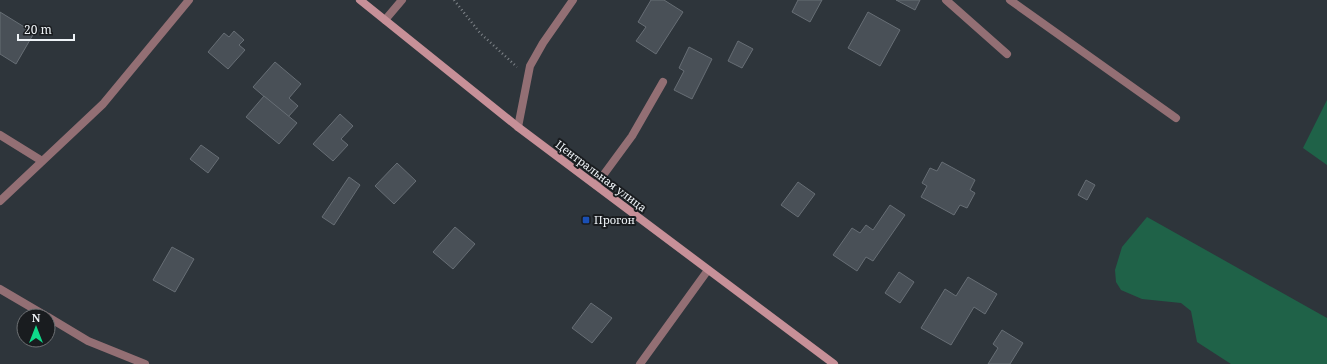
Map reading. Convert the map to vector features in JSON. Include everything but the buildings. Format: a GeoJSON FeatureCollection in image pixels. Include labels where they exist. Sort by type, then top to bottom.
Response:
{"type":"FeatureCollection","features":[{"type":"Feature","properties":{"kind":"main road","name":"Центральная улица"},"geometry":{"type":"LineString","coordinates":[[360,0],[518,127],[834,364]]}},
{"type":"Feature","properties":{"kind":"street"},"geometry":{"type":"LineString","coordinates":[[0,201],[103,104],[189,0]]}},
{"type":"Feature","properties":{"kind":"street"},"geometry":{"type":"LineString","coordinates":[[385,20],[402,0]]}},
{"type":"Feature","properties":{"kind":"street"},"geometry":{"type":"LineString","coordinates":[[518,127],[530,66],[543,43],[573,0]]}},
{"type":"Feature","properties":{"kind":"street"},"geometry":{"type":"LineString","coordinates":[[946,0],[1007,54]]}},
{"type":"Feature","properties":{"kind":"street"},"geometry":{"type":"LineString","coordinates":[[1010,0],[1176,118]]}},
{"type":"Feature","properties":{"kind":"street"},"geometry":{"type":"LineString","coordinates":[[596,185],[632,136],[663,82]]}},
{"type":"Feature","properties":{"kind":"street"},"geometry":{"type":"LineString","coordinates":[[0,135],[42,161]]}},
{"type":"Feature","properties":{"kind":"street"},"geometry":{"type":"LineString","coordinates":[[640,364],[708,270]]}},
{"type":"Feature","properties":{"kind":"street"},"geometry":{"type":"LineString","coordinates":[[0,289],[32,308]]}},
{"type":"Feature","properties":{"kind":"street"},"geometry":{"type":"LineString","coordinates":[[56,322],[88,341],[145,364]]}},
{"type":"Feature","properties":{"kind":"path"},"geometry":{"type":"LineString","coordinates":[[454,0],[480,33],[528,77]]}},
{"type":"Feature","properties":{"kind":"green space"},"geometry":{"type":"Polygon","coordinates":[[[1327,100],[1327,165],[1303,148],[1327,100]]]}},
{"type":"Feature","properties":{"kind":"green space"},"geometry":{"type":"Polygon","coordinates":[[[1147,217],[1327,318],[1327,364],[1231,364],[1197,342],[1191,311],[1181,303],[1142,299],[1121,290],[1116,282],[1115,270],[1122,247],[1147,217]]]}},
{"type":"Feature","properties":{"kind":"place","name":"Прогон"},"geometry":{"type":"Point","coordinates":[586,220]}}]}
